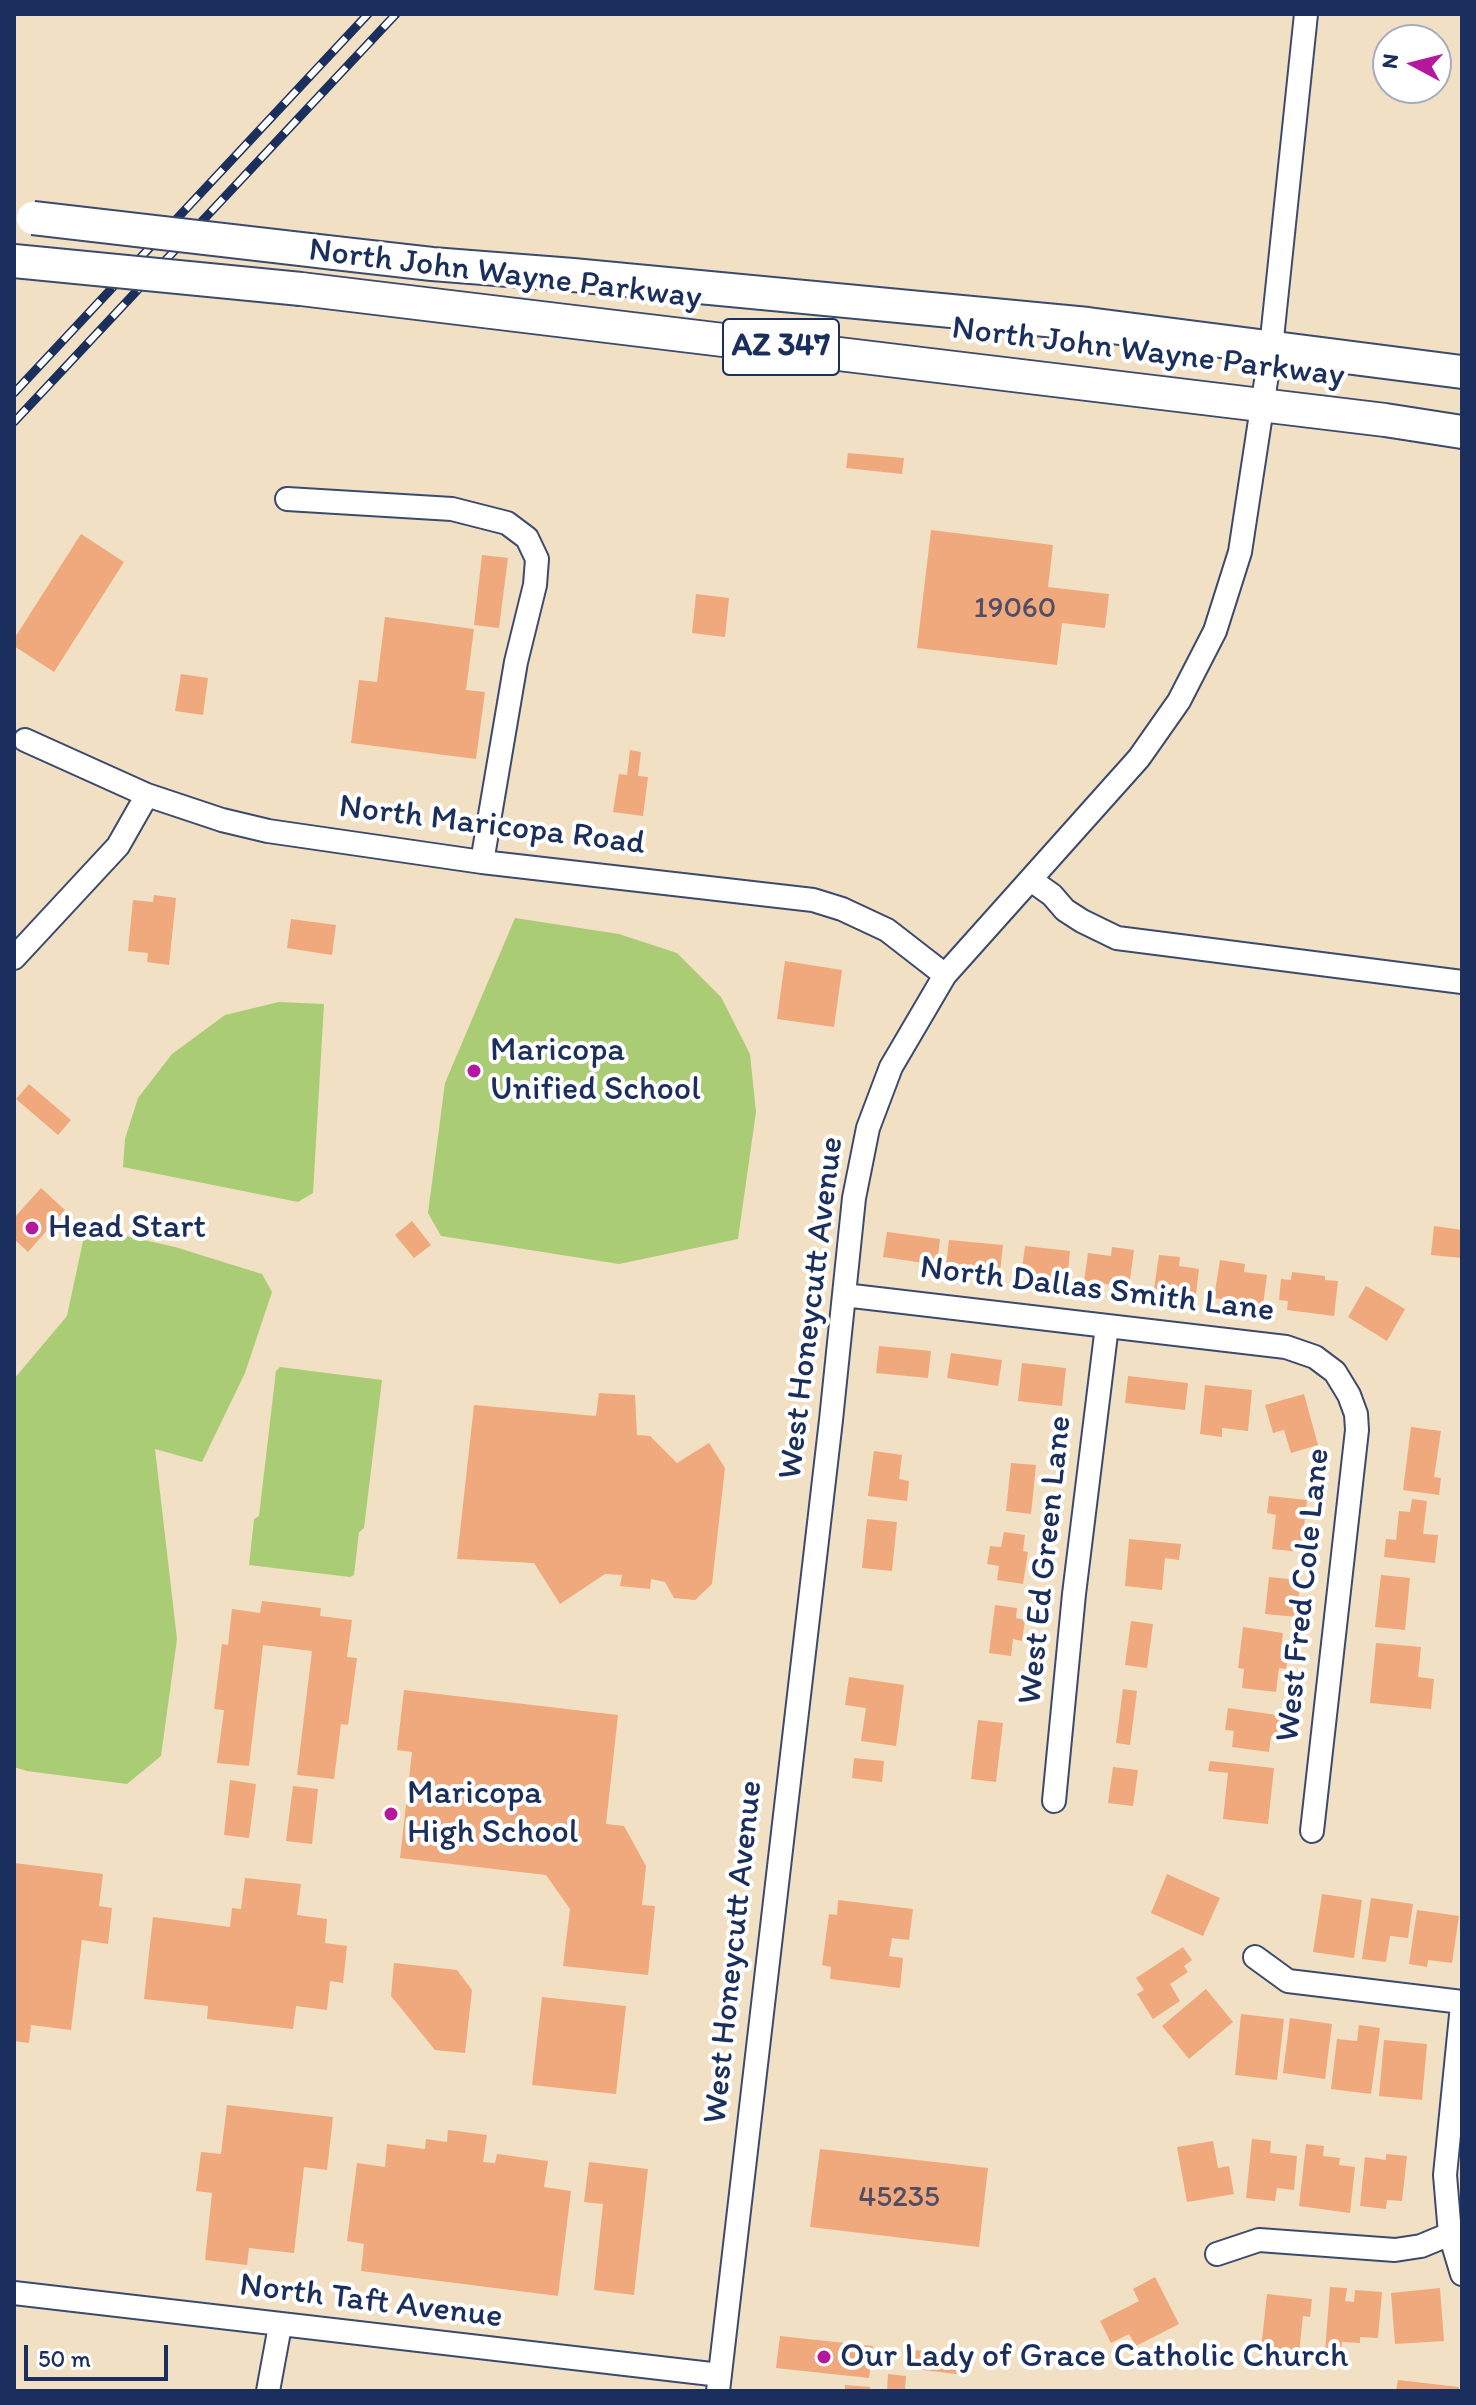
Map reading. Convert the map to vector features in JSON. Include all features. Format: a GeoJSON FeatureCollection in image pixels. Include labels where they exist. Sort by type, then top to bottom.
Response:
{"type":"FeatureCollection","features":[{"type":"Feature","properties":{"kind":"highway","name":"North John Wayne Parkway"},"geometry":{"type":"LineString","coordinates":[[14,216],[432,264],[1088,324],[1462,372]]}},
{"type":"Feature","properties":{"kind":"highway","name":"North John Wayne Parkway"},"geometry":{"type":"LineString","coordinates":[[14,261],[301,289],[1462,432]]}},
{"type":"Feature","properties":{"kind":"street","name":"West Honeycutt Avenue"},"geometry":{"type":"LineString","coordinates":[[719,2383],[854,1198],[868,1128],[879,1094],[904,1041],[945,975],[1139,758],[1179,701],[1215,631],[1240,552],[1271,348],[1306,14]]}},
{"type":"Feature","properties":{"kind":"street"},"geometry":{"type":"LineString","coordinates":[[287,499],[452,509],[507,523],[527,538],[537,559],[535,585],[516,662],[482,862]]}},
{"type":"Feature","properties":{"kind":"street","name":"North Maricopa Road"},"geometry":{"type":"LineString","coordinates":[[25,740],[147,795],[222,820],[268,831],[482,862],[813,900],[842,909],[887,930],[945,975]]}},
{"type":"Feature","properties":{"kind":"street"},"geometry":{"type":"LineString","coordinates":[[14,958],[118,846],[147,795]]}},
{"type":"Feature","properties":{"kind":"street"},"geometry":{"type":"LineString","coordinates":[[1031,880],[1052,895],[1065,910],[1117,938],[1462,982]]}},
{"type":"Feature","properties":{"kind":"street","name":"North Dallas Smith Lane"},"geometry":{"type":"LineString","coordinates":[[844,1295],[1286,1347],[1315,1357],[1335,1372]]}},
{"type":"Feature","properties":{"kind":"street","name":"West Ed Green Lane"},"geometry":{"type":"LineString","coordinates":[[1054,1801],[1074,1594],[1107,1326]]}},
{"type":"Feature","properties":{"kind":"street","name":"West Fred Cole Lane"},"geometry":{"type":"LineString","coordinates":[[1312,1831],[1357,1430],[1356,1414],[1349,1395],[1335,1372]]}},
{"type":"Feature","properties":{"kind":"street"},"geometry":{"type":"LineString","coordinates":[[1255,1957],[1288,1981],[1462,2004],[1445,2175],[1450,2234],[1462,2274]]}},
{"type":"Feature","properties":{"kind":"street"},"geometry":{"type":"LineString","coordinates":[[1217,2254],[1259,2240],[1395,2250],[1421,2246],[1450,2234]]}},
{"type":"Feature","properties":{"kind":"street","name":"North Taft Avenue"},"geometry":{"type":"LineString","coordinates":[[14,2293],[719,2383]]}},
{"type":"Feature","properties":{"kind":"street"},"geometry":{"type":"LineString","coordinates":[[268,2391],[280,2326]]}},
{"type":"Feature","properties":{"kind":"green space"},"geometry":{"type":"Polygon","coordinates":[[[515,918],[619,934],[677,953],[721,997],[750,1054],[756,1112],[738,1239],[619,1264],[441,1236],[428,1213],[445,1083],[515,918]]]}},
{"type":"Feature","properties":{"kind":"green space"},"geometry":{"type":"Polygon","coordinates":[[[279,1002],[324,1004],[313,1193],[298,1202],[123,1167],[125,1139],[138,1098],[172,1054],[225,1015],[279,1002]]]}},
{"type":"Feature","properties":{"kind":"green space"},"geometry":{"type":"Polygon","coordinates":[[[86,1227],[175,1247],[262,1274],[272,1292],[245,1373],[202,1462],[155,1449],[177,1639],[161,1756],[127,1784],[14,1767],[14,1379],[67,1316],[86,1227]]]}},
{"type":"Feature","properties":{"kind":"green space"},"geometry":{"type":"Polygon","coordinates":[[[280,1367],[382,1380],[364,1528],[359,1532],[354,1575],[350,1577],[249,1565],[254,1519],[259,1516],[276,1371],[280,1367]]]}},
{"type":"Feature","properties":{"kind":"building"},"geometry":{"type":"Polygon","coordinates":[[[848,453],[904,458],[902,474],[846,468],[848,453]]]}},
{"type":"Feature","properties":{"kind":"building"},"geometry":{"type":"Polygon","coordinates":[[[931,530],[1053,545],[1048,587],[1109,594],[1105,628],[1062,623],[1057,665],[917,648],[931,530]]]}},
{"type":"Feature","properties":{"kind":"building"},"geometry":{"type":"Polygon","coordinates":[[[81,534],[124,562],[54,672],[14,646],[14,639],[81,534]]]}},
{"type":"Feature","properties":{"kind":"building"},"geometry":{"type":"Polygon","coordinates":[[[482,555],[508,558],[499,628],[474,625],[482,555]]]}},
{"type":"Feature","properties":{"kind":"building"},"geometry":{"type":"Polygon","coordinates":[[[696,594],[729,598],[725,637],[692,633],[696,594]]]}},
{"type":"Feature","properties":{"kind":"building"},"geometry":{"type":"Polygon","coordinates":[[[385,617],[474,629],[466,690],[485,692],[476,759],[351,743],[359,680],[377,682],[385,617]]]}},
{"type":"Feature","properties":{"kind":"building"},"geometry":{"type":"Polygon","coordinates":[[[181,674],[208,678],[203,715],[175,711],[181,674]]]}},
{"type":"Feature","properties":{"kind":"building"},"geometry":{"type":"Polygon","coordinates":[[[630,750],[641,752],[638,776],[648,777],[643,816],[613,812],[619,774],[627,775],[630,750]]]}},
{"type":"Feature","properties":{"kind":"building"},"geometry":{"type":"Polygon","coordinates":[[[154,895],[176,898],[169,965],[147,962],[148,953],[128,951],[133,900],[153,902],[154,895]]]}},
{"type":"Feature","properties":{"kind":"building"},"geometry":{"type":"Polygon","coordinates":[[[291,919],[336,925],[332,955],[287,948],[291,919]]]}},
{"type":"Feature","properties":{"kind":"building"},"geometry":{"type":"Polygon","coordinates":[[[785,961],[842,970],[834,1027],[777,1019],[785,961]]]}},
{"type":"Feature","properties":{"kind":"building"},"geometry":{"type":"Polygon","coordinates":[[[29,1084],[71,1120],[58,1135],[16,1099],[29,1084]]]}},
{"type":"Feature","properties":{"kind":"building","name":"Head Start"},"geometry":{"type":"Polygon","coordinates":[[[41,1188],[65,1210],[28,1252],[14,1239],[14,1218],[41,1188]]]}},
{"type":"Feature","properties":{"kind":"building"},"geometry":{"type":"Polygon","coordinates":[[[412,1221],[431,1245],[414,1258],[395,1235],[412,1221]]]}},
{"type":"Feature","properties":{"kind":"building"},"geometry":{"type":"Polygon","coordinates":[[[1434,1226],[1462,1230],[1462,1258],[1431,1255],[1434,1226]]]}},
{"type":"Feature","properties":{"kind":"building"},"geometry":{"type":"Polygon","coordinates":[[[887,1232],[940,1239],[937,1265],[883,1257],[887,1232]]]}},
{"type":"Feature","properties":{"kind":"building"},"geometry":{"type":"Polygon","coordinates":[[[949,1240],[1003,1245],[1000,1272],[946,1266],[949,1240]]]}},
{"type":"Feature","properties":{"kind":"building"},"geometry":{"type":"Polygon","coordinates":[[[1025,1246],[1070,1251],[1067,1281],[1021,1276],[1025,1246]]]}},
{"type":"Feature","properties":{"kind":"building"},"geometry":{"type":"Polygon","coordinates":[[[1112,1247],[1134,1250],[1129,1287],[1084,1281],[1088,1253],[1111,1256],[1112,1247]]]}},
{"type":"Feature","properties":{"kind":"building"},"geometry":{"type":"Polygon","coordinates":[[[1159,1255],[1180,1257],[1179,1266],[1199,1269],[1196,1294],[1154,1289],[1159,1255]]]}},
{"type":"Feature","properties":{"kind":"building"},"geometry":{"type":"Polygon","coordinates":[[[1220,1260],[1245,1264],[1244,1272],[1267,1275],[1263,1305],[1214,1298],[1220,1260]]]}},
{"type":"Feature","properties":{"kind":"building"},"geometry":{"type":"Polygon","coordinates":[[[1292,1272],[1325,1276],[1325,1280],[1338,1281],[1334,1316],[1287,1310],[1288,1301],[1279,1300],[1281,1279],[1291,1280],[1292,1272]]]}},
{"type":"Feature","properties":{"kind":"building"},"geometry":{"type":"Polygon","coordinates":[[[1366,1286],[1405,1309],[1387,1341],[1348,1317],[1366,1286]]]}},
{"type":"Feature","properties":{"kind":"building"},"geometry":{"type":"Polygon","coordinates":[[[879,1346],[931,1351],[928,1378],[876,1373],[879,1346]]]}},
{"type":"Feature","properties":{"kind":"building"},"geometry":{"type":"Polygon","coordinates":[[[951,1353],[1002,1360],[998,1386],[947,1378],[951,1353]]]}},
{"type":"Feature","properties":{"kind":"building"},"geometry":{"type":"Polygon","coordinates":[[[1022,1363],[1066,1368],[1062,1406],[1018,1401],[1022,1363]]]}},
{"type":"Feature","properties":{"kind":"building"},"geometry":{"type":"Polygon","coordinates":[[[1128,1376],[1188,1383],[1185,1410],[1125,1403],[1128,1376]]]}},
{"type":"Feature","properties":{"kind":"building"},"geometry":{"type":"Polygon","coordinates":[[[1205,1385],[1252,1390],[1248,1431],[1222,1428],[1222,1437],[1200,1434],[1205,1385]]]}},
{"type":"Feature","properties":{"kind":"building"},"geometry":{"type":"Polygon","coordinates":[[[599,1393],[635,1395],[637,1435],[650,1436],[677,1463],[709,1443],[725,1468],[712,1584],[695,1600],[674,1598],[665,1582],[651,1579],[650,1589],[620,1586],[622,1575],[605,1574],[560,1604],[534,1563],[457,1559],[474,1405],[596,1416],[599,1393]]]}},
{"type":"Feature","properties":{"kind":"building"},"geometry":{"type":"Polygon","coordinates":[[[1304,1394],[1318,1445],[1291,1453],[1284,1430],[1273,1433],[1265,1405],[1304,1394]]]}},
{"type":"Feature","properties":{"kind":"building"},"geometry":{"type":"Polygon","coordinates":[[[1411,1427],[1441,1431],[1434,1477],[1441,1478],[1439,1495],[1403,1490],[1411,1427]]]}},
{"type":"Feature","properties":{"kind":"building"},"geometry":{"type":"Polygon","coordinates":[[[874,1451],[902,1455],[899,1479],[909,1481],[907,1501],[868,1496],[874,1451]]]}},
{"type":"Feature","properties":{"kind":"building"},"geometry":{"type":"Polygon","coordinates":[[[1011,1463],[1036,1465],[1031,1514],[1006,1511],[1011,1463]]]}},
{"type":"Feature","properties":{"kind":"building"},"geometry":{"type":"Polygon","coordinates":[[[1269,1496],[1307,1500],[1301,1552],[1272,1549],[1276,1515],[1267,1513],[1269,1496]]]}},
{"type":"Feature","properties":{"kind":"building"},"geometry":{"type":"Polygon","coordinates":[[[1412,1499],[1427,1501],[1423,1534],[1438,1535],[1435,1563],[1384,1557],[1386,1539],[1396,1540],[1399,1511],[1410,1512],[1412,1499]]]}},
{"type":"Feature","properties":{"kind":"building"},"geometry":{"type":"Polygon","coordinates":[[[867,1519],[897,1522],[892,1571],[862,1568],[867,1519]]]}},
{"type":"Feature","properties":{"kind":"building"},"geometry":{"type":"Polygon","coordinates":[[[1004,1532],[1025,1535],[1023,1551],[1028,1552],[1023,1584],[997,1580],[999,1566],[987,1564],[990,1546],[1001,1547],[1004,1532]]]}},
{"type":"Feature","properties":{"kind":"building"},"geometry":{"type":"Polygon","coordinates":[[[1129,1539],[1181,1544],[1179,1560],[1165,1558],[1162,1590],[1125,1586],[1129,1539]]]}},
{"type":"Feature","properties":{"kind":"building"},"geometry":{"type":"Polygon","coordinates":[[[1381,1575],[1410,1578],[1405,1630],[1375,1627],[1381,1575]]]}},
{"type":"Feature","properties":{"kind":"building"},"geometry":{"type":"Polygon","coordinates":[[[1269,1577],[1300,1580],[1297,1617],[1265,1614],[1269,1577]]]}},
{"type":"Feature","properties":{"kind":"building"},"geometry":{"type":"Polygon","coordinates":[[[262,1601],[321,1608],[320,1616],[352,1620],[347,1657],[357,1658],[348,1725],[341,1724],[334,1779],[297,1775],[312,1651],[263,1645],[249,1766],[217,1763],[224,1710],[214,1709],[222,1644],[228,1645],[232,1609],[260,1613],[262,1601]]]}},
{"type":"Feature","properties":{"kind":"building"},"geometry":{"type":"Polygon","coordinates":[[[995,1605],[1017,1608],[1016,1618],[1025,1620],[1022,1641],[1013,1639],[1011,1656],[989,1653],[995,1605]]]}},
{"type":"Feature","properties":{"kind":"building"},"geometry":{"type":"Polygon","coordinates":[[[1131,1621],[1153,1624],[1147,1668],[1125,1665],[1131,1621]]]}},
{"type":"Feature","properties":{"kind":"building"},"geometry":{"type":"Polygon","coordinates":[[[1243,1627],[1283,1633],[1281,1649],[1289,1650],[1286,1669],[1279,1668],[1276,1692],[1242,1688],[1244,1669],[1238,1668],[1243,1627]]]}},
{"type":"Feature","properties":{"kind":"building"},"geometry":{"type":"Polygon","coordinates":[[[1376,1643],[1421,1647],[1418,1677],[1434,1679],[1431,1709],[1370,1703],[1376,1643]]]}},
{"type":"Feature","properties":{"kind":"building"},"geometry":{"type":"Polygon","coordinates":[[[849,1677],[904,1685],[896,1746],[861,1741],[866,1708],[845,1705],[849,1677]]]}},
{"type":"Feature","properties":{"kind":"building"},"geometry":{"type":"Polygon","coordinates":[[[1123,1689],[1137,1691],[1130,1745],[1116,1743],[1123,1689]]]}},
{"type":"Feature","properties":{"kind":"building"},"geometry":{"type":"Polygon","coordinates":[[[404,1690],[618,1715],[606,1824],[624,1826],[646,1866],[642,1905],[655,1906],[648,1975],[563,1966],[570,1909],[546,1875],[400,1858],[412,1752],[397,1750],[404,1690]]]}},
{"type":"Feature","properties":{"kind":"building"},"geometry":{"type":"Polygon","coordinates":[[[1228,1708],[1283,1716],[1280,1737],[1271,1736],[1269,1752],[1232,1747],[1234,1731],[1225,1730],[1228,1708]]]}},
{"type":"Feature","properties":{"kind":"building"},"geometry":{"type":"Polygon","coordinates":[[[978,1720],[1003,1723],[996,1782],[971,1779],[978,1720]]]}},
{"type":"Feature","properties":{"kind":"building"},"geometry":{"type":"Polygon","coordinates":[[[854,1758],[884,1761],[882,1782],[852,1778],[854,1758]]]}},
{"type":"Feature","properties":{"kind":"building"},"geometry":{"type":"Polygon","coordinates":[[[1210,1761],[1274,1768],[1268,1824],[1223,1819],[1228,1773],[1208,1771],[1210,1761]]]}},
{"type":"Feature","properties":{"kind":"building"},"geometry":{"type":"Polygon","coordinates":[[[1113,1767],[1138,1770],[1133,1806],[1108,1803],[1113,1767]]]}},
{"type":"Feature","properties":{"kind":"building"},"geometry":{"type":"Polygon","coordinates":[[[230,1780],[256,1784],[249,1838],[224,1835],[230,1780]]]}},
{"type":"Feature","properties":{"kind":"building"},"geometry":{"type":"Polygon","coordinates":[[[293,1786],[318,1789],[312,1844],[286,1841],[293,1786]]]}},
{"type":"Feature","properties":{"kind":"building"},"geometry":{"type":"Polygon","coordinates":[[[14,1863],[103,1874],[99,1906],[112,1908],[108,1944],[82,1940],[71,2030],[31,2025],[29,2043],[14,2041],[14,1863]]]}},
{"type":"Feature","properties":{"kind":"building"},"geometry":{"type":"Polygon","coordinates":[[[1167,1874],[1220,1898],[1203,1936],[1151,1913],[1167,1874]]]}},
{"type":"Feature","properties":{"kind":"building"},"geometry":{"type":"Polygon","coordinates":[[[245,1878],[301,1884],[297,1915],[327,1919],[325,1943],[347,1946],[343,1983],[330,1981],[327,2010],[296,2006],[293,2029],[207,2019],[208,2006],[144,1999],[153,1917],[230,1927],[232,1908],[241,1909],[245,1878]]]}},
{"type":"Feature","properties":{"kind":"building"},"geometry":{"type":"Polygon","coordinates":[[[1322,1894],[1362,1900],[1354,1958],[1313,1952],[1322,1894]]]}},
{"type":"Feature","properties":{"kind":"building"},"geometry":{"type":"Polygon","coordinates":[[[1371,1898],[1413,1904],[1408,1938],[1390,1936],[1386,1962],[1362,1959],[1371,1898]]]}},
{"type":"Feature","properties":{"kind":"building"},"geometry":{"type":"Polygon","coordinates":[[[838,1900],[913,1909],[909,1940],[892,1938],[889,1956],[903,1958],[900,1988],[830,1979],[831,1967],[822,1965],[829,1914],[837,1915],[838,1900]]]}},
{"type":"Feature","properties":{"kind":"building"},"geometry":{"type":"Polygon","coordinates":[[[1417,1910],[1459,1916],[1452,1963],[1428,1960],[1427,1967],[1409,1964],[1417,1910]]]}},
{"type":"Feature","properties":{"kind":"building"},"geometry":{"type":"Polygon","coordinates":[[[1183,1947],[1192,1960],[1184,1966],[1188,1972],[1170,1984],[1180,2001],[1153,2019],[1137,1994],[1144,1990],[1136,1978],[1183,1947]]]}},
{"type":"Feature","properties":{"kind":"building"},"geometry":{"type":"Polygon","coordinates":[[[394,1963],[457,1970],[472,1990],[465,2053],[435,2050],[391,1996],[394,1963]]]}},
{"type":"Feature","properties":{"kind":"building"},"geometry":{"type":"Polygon","coordinates":[[[1206,1989],[1233,2022],[1189,2059],[1162,2026],[1206,1989]]]}},
{"type":"Feature","properties":{"kind":"building"},"geometry":{"type":"Polygon","coordinates":[[[542,1997],[626,2006],[616,2094],[532,2085],[542,1997]]]}},
{"type":"Feature","properties":{"kind":"building"},"geometry":{"type":"Polygon","coordinates":[[[1241,2014],[1284,2019],[1277,2080],[1235,2075],[1241,2014]]]}},
{"type":"Feature","properties":{"kind":"building"},"geometry":{"type":"Polygon","coordinates":[[[1290,2018],[1332,2024],[1325,2079],[1283,2073],[1290,2018]]]}},
{"type":"Feature","properties":{"kind":"building"},"geometry":{"type":"Polygon","coordinates":[[[1359,2025],[1380,2028],[1371,2094],[1331,2089],[1337,2039],[1357,2041],[1359,2025]]]}},
{"type":"Feature","properties":{"kind":"building"},"geometry":{"type":"Polygon","coordinates":[[[1384,2040],[1427,2044],[1422,2100],[1379,2096],[1384,2040]]]}},
{"type":"Feature","properties":{"kind":"building"},"geometry":{"type":"Polygon","coordinates":[[[227,2105],[333,2117],[327,2170],[304,2167],[294,2253],[249,2248],[247,2265],[205,2260],[212,2193],[196,2191],[201,2152],[221,2154],[227,2105]]]}},
{"type":"Feature","properties":{"kind":"building"},"geometry":{"type":"Polygon","coordinates":[[[448,2130],[487,2135],[483,2162],[495,2163],[497,2154],[548,2161],[544,2187],[571,2191],[558,2296],[361,2271],[364,2244],[347,2241],[357,2163],[385,2167],[387,2144],[425,2149],[426,2139],[447,2142],[448,2130]]]}},
{"type":"Feature","properties":{"kind":"building"},"geometry":{"type":"Polygon","coordinates":[[[1252,2139],[1271,2141],[1270,2153],[1297,2156],[1294,2190],[1277,2188],[1275,2201],[1246,2198],[1252,2139]]]}},
{"type":"Feature","properties":{"kind":"building"},"geometry":{"type":"Polygon","coordinates":[[[1213,2141],[1218,2168],[1229,2166],[1234,2194],[1187,2202],[1177,2147],[1213,2141]]]}},
{"type":"Feature","properties":{"kind":"building"},"geometry":{"type":"Polygon","coordinates":[[[1306,2144],[1324,2146],[1323,2156],[1340,2158],[1339,2165],[1355,2167],[1350,2213],[1299,2206],[1306,2144]]]}},
{"type":"Feature","properties":{"kind":"building"},"geometry":{"type":"Polygon","coordinates":[[[820,2149],[988,2168],[979,2247],[810,2227],[820,2149]]]}},
{"type":"Feature","properties":{"kind":"building"},"geometry":{"type":"Polygon","coordinates":[[[1386,2154],[1407,2156],[1402,2201],[1387,2200],[1386,2209],[1360,2206],[1365,2157],[1386,2160],[1386,2154]]]}},
{"type":"Feature","properties":{"kind":"building"},"geometry":{"type":"Polygon","coordinates":[[[589,2162],[648,2169],[634,2295],[594,2290],[603,2204],[584,2202],[589,2162]]]}},
{"type":"Feature","properties":{"kind":"building"},"geometry":{"type":"Polygon","coordinates":[[[1155,2277],[1179,2324],[1136,2346],[1129,2334],[1111,2343],[1100,2321],[1139,2301],[1133,2289],[1155,2277]]]}},
{"type":"Feature","properties":{"kind":"building"},"geometry":{"type":"Polygon","coordinates":[[[1330,2287],[1347,2288],[1345,2301],[1354,2302],[1355,2290],[1382,2292],[1378,2338],[1360,2337],[1360,2343],[1342,2342],[1341,2352],[1325,2351],[1330,2287]]]}},
{"type":"Feature","properties":{"kind":"building"},"geometry":{"type":"Polygon","coordinates":[[[1440,2288],[1444,2341],[1395,2344],[1391,2293],[1440,2288]]]}},
{"type":"Feature","properties":{"kind":"building"},"geometry":{"type":"Polygon","coordinates":[[[1267,2294],[1312,2299],[1310,2317],[1303,2316],[1299,2353],[1261,2349],[1267,2294]]]}},
{"type":"Feature","properties":{"kind":"building","name":"Our Lady of Grace Catholic Church"},"geometry":{"type":"Polygon","coordinates":[[[780,2336],[873,2346],[869,2378],[776,2368],[780,2336]]]}},
{"type":"Feature","properties":{"kind":"building"},"geometry":{"type":"Polygon","coordinates":[[[916,2350],[967,2355],[965,2375],[914,2369],[916,2350]]]}},
{"type":"Feature","properties":{"kind":"building"},"geometry":{"type":"Polygon","coordinates":[[[888,2374],[906,2376],[905,2391],[887,2391],[888,2374]]]}},
{"type":"Feature","properties":{"kind":"building"},"geometry":{"type":"Polygon","coordinates":[[[1398,2380],[1459,2387],[1459,2391],[1396,2391],[1398,2380]]]}},
{"type":"Feature","properties":{"kind":"building"},"geometry":{"type":"Polygon","coordinates":[[[845,2385],[870,2387],[870,2391],[845,2391],[845,2385]]]}},
{"type":"Feature","properties":{"kind":"railway"},"geometry":{"type":"LineString","coordinates":[[14,393],[368,14]]}},
{"type":"Feature","properties":{"kind":"railway"},"geometry":{"type":"LineString","coordinates":[[14,422],[396,14]]}},
{"type":"Feature","properties":{"kind":"place","name":"Maricopa Unified School"},"geometry":{"type":"Point","coordinates":[474,1071]}},
{"type":"Feature","properties":{"kind":"place","name":"Head Start"},"geometry":{"type":"Point","coordinates":[32,1228]}},
{"type":"Feature","properties":{"kind":"place","name":"Maricopa High School"},"geometry":{"type":"Point","coordinates":[391,1814]}},
{"type":"Feature","properties":{"kind":"place","name":"Our Lady of Grace Catholic Church"},"geometry":{"type":"Point","coordinates":[824,2357]}}]}
